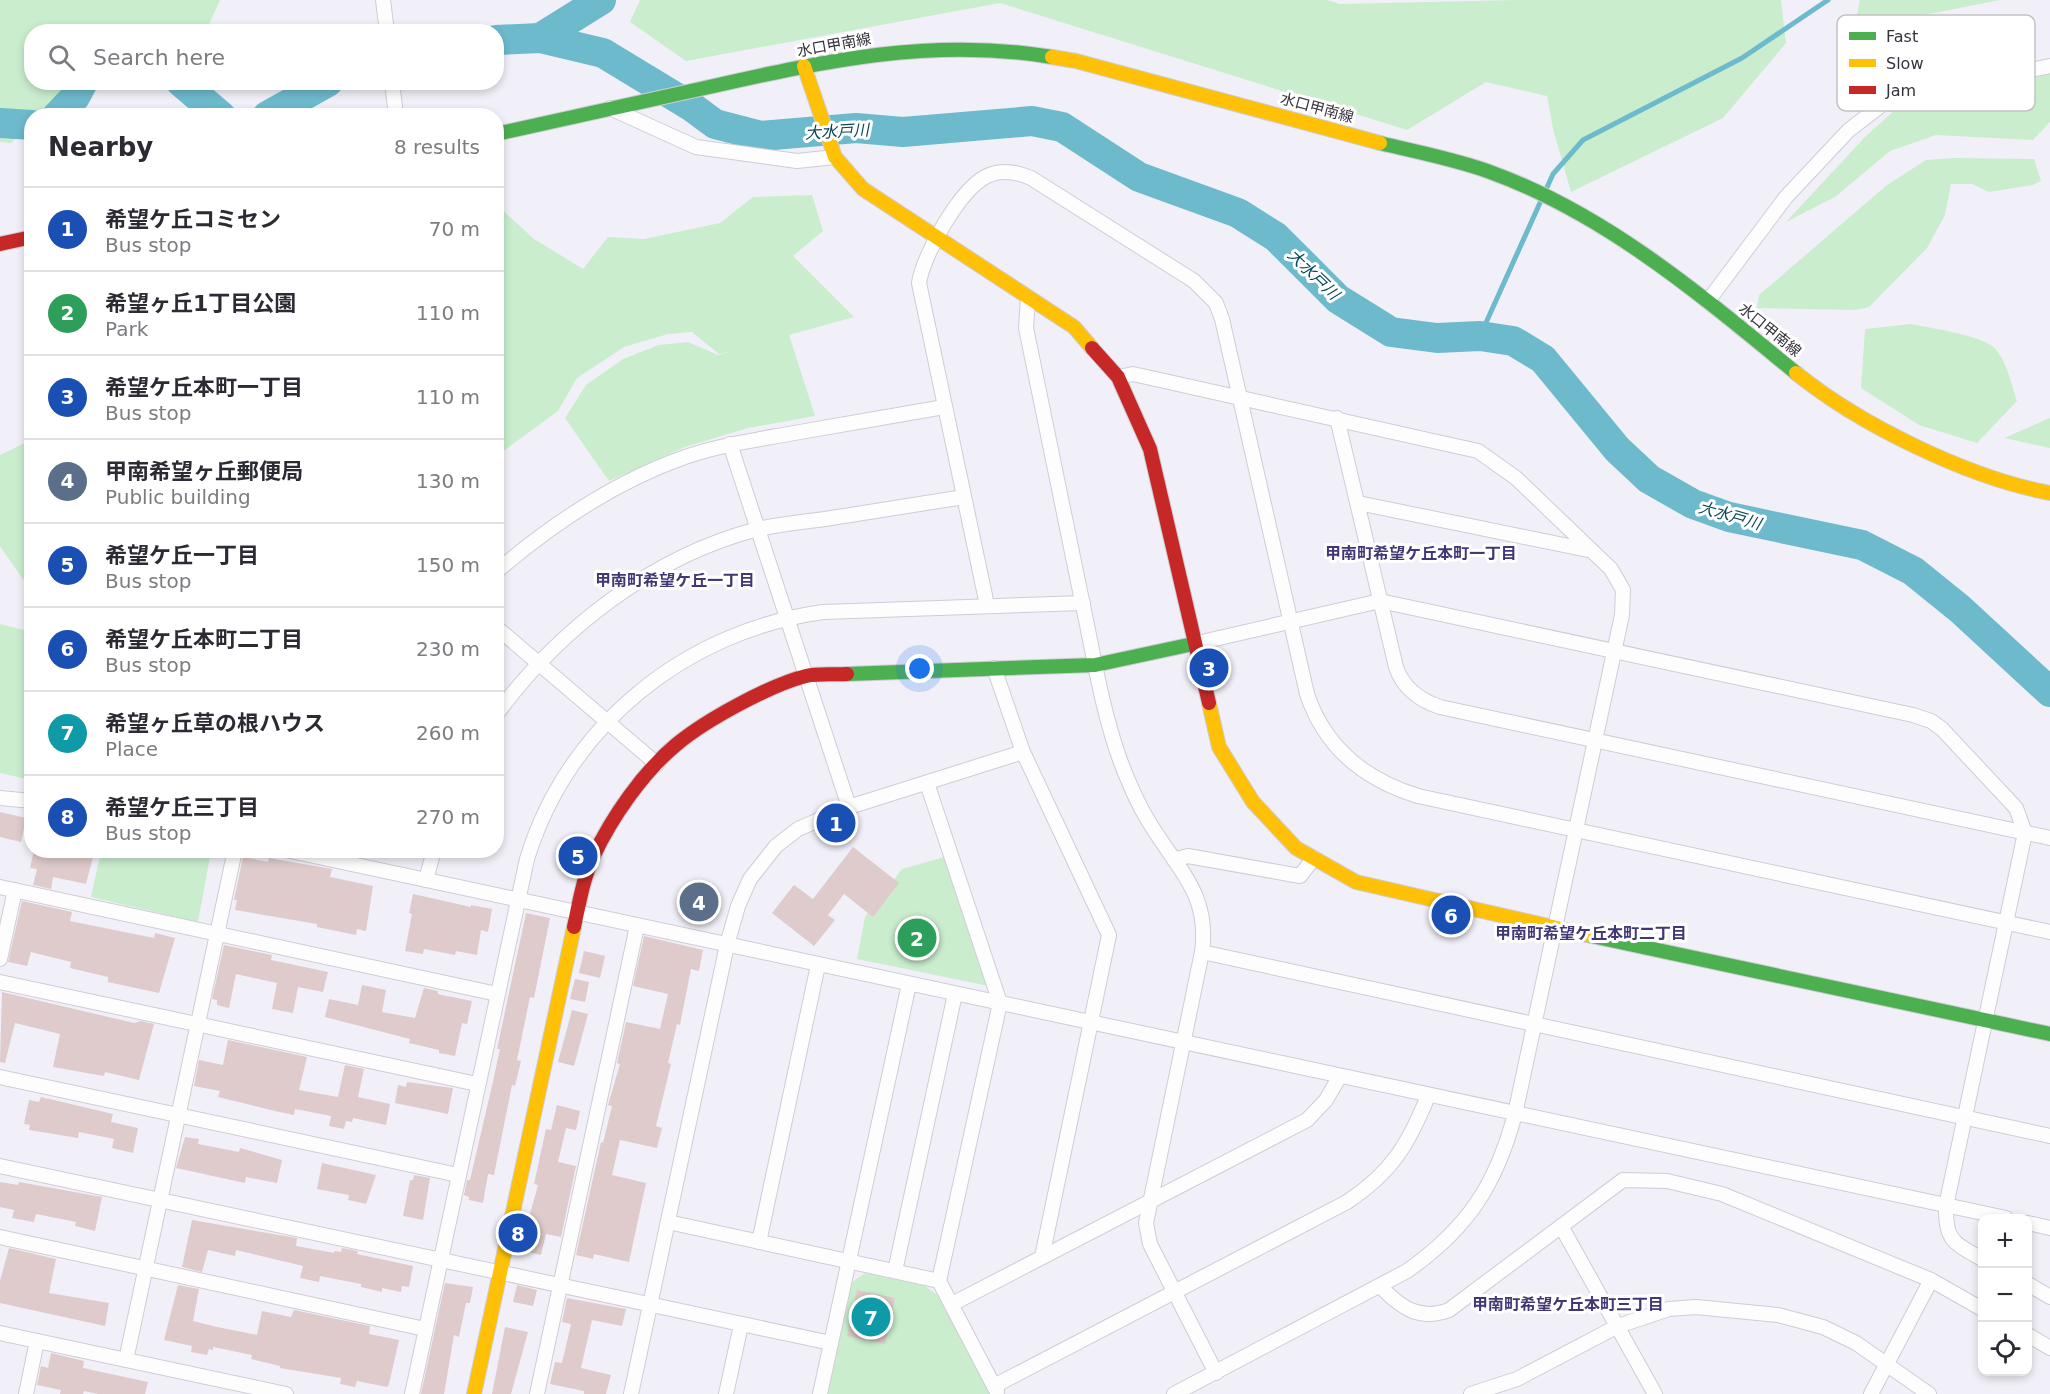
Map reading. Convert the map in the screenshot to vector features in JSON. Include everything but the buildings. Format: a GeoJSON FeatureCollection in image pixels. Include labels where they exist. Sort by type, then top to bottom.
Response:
{"type":"FeatureCollection","features":[{"type":"Feature","properties":{"kind":"street"},"geometry":{"type":"LineString","coordinates":[[383,0],[386,24]]}},
{"type":"Feature","properties":{"kind":"street","name":"水口甲南線"},"geometry":{"type":"LineString","coordinates":[[504,132],[804,66],[889,52],[1004,49],[1076,61],[1490,172],[1564,206],[1633,246],[1708,301],[1811,385],[1866,420],[1937,456],[2022,488],[2050,493]]}},
{"type":"Feature","properties":{"kind":"street"},"geometry":{"type":"LineString","coordinates":[[804,66],[832,151],[862,189],[1074,327],[1118,377],[1150,448],[1193,644],[1219,747],[1253,802],[1296,848],[1356,882],[1556,928],[2050,1034]]}},
{"type":"Feature","properties":{"kind":"street"},"geometry":{"type":"LineString","coordinates":[[2035,69],[2050,66]]}},
{"type":"Feature","properties":{"kind":"street"},"geometry":{"type":"LineString","coordinates":[[393,90],[395,108]]}},
{"type":"Feature","properties":{"kind":"street"},"geometry":{"type":"LineString","coordinates":[[610,108],[696,147],[797,161],[832,151]]}},
{"type":"Feature","properties":{"kind":"street"},"geometry":{"type":"LineString","coordinates":[[1708,301],[1786,197],[1849,130],[1874,111]]}},
{"type":"Feature","properties":{"kind":"street"},"geometry":{"type":"LineString","coordinates":[[987,606],[919,292],[924,261],[966,193],[986,176],[1008,172],[1031,178],[1206,291],[1216,303],[1222,319],[1289,620],[1312,709],[1342,753],[1367,774],[1396,789],[1418,796],[2050,932]]}},
{"type":"Feature","properties":{"kind":"street"},"geometry":{"type":"LineString","coordinates":[[0,244],[24,239]]}},
{"type":"Feature","properties":{"kind":"street"},"geometry":{"type":"LineString","coordinates":[[1028,297],[1026,328],[1095,665],[1113,739],[1128,780],[1147,820],[1189,878],[1202,909],[1204,929],[1202,952],[1181,1042],[1149,1201],[1147,1234],[1216,1373]]}},
{"type":"Feature","properties":{"kind":"street"},"geometry":{"type":"LineString","coordinates":[[1118,377],[1132,374],[1478,451],[1516,478],[1611,569],[1623,590],[1623,615],[1515,1114],[1504,1154],[1469,1215],[1431,1254],[1381,1287],[1174,1394]]}},
{"type":"Feature","properties":{"kind":"street"},"geometry":{"type":"LineString","coordinates":[[504,565],[584,505],[651,471],[730,444],[944,407]]}},
{"type":"Feature","properties":{"kind":"street"},"geometry":{"type":"LineString","coordinates":[[1337,418],[1399,676],[1416,696],[1440,707],[2050,838]]}},
{"type":"Feature","properties":{"kind":"street"},"geometry":{"type":"LineString","coordinates":[[730,444],[849,807]]}},
{"type":"Feature","properties":{"kind":"street"},"geometry":{"type":"LineString","coordinates":[[504,706],[538,664],[570,633],[651,574],[706,548],[758,529],[964,497]]}},
{"type":"Feature","properties":{"kind":"street"},"geometry":{"type":"LineString","coordinates":[[1358,503],[1590,550]]}},
{"type":"Feature","properties":{"kind":"street"},"geometry":{"type":"LineString","coordinates":[[474,1394],[577,912],[593,857],[619,812],[657,764],[678,743],[753,696],[807,676],[1095,665],[1380,601],[1913,714],[1931,721],[1942,729],[2016,808],[2025,833],[1946,1206],[1945,1225],[1952,1241],[1978,1256]]}},
{"type":"Feature","properties":{"kind":"street"},"geometry":{"type":"LineString","coordinates":[[412,1394],[527,859],[541,822],[570,768],[607,721],[648,684],[704,648],[727,637],[788,617],[823,612],[1083,603]]}},
{"type":"Feature","properties":{"kind":"street"},"geometry":{"type":"LineString","coordinates":[[504,634],[657,764]]}},
{"type":"Feature","properties":{"kind":"street"},"geometry":{"type":"LineString","coordinates":[[994,668],[1023,752],[1108,935],[1092,1023],[1042,1257]]}},
{"type":"Feature","properties":{"kind":"street"},"geometry":{"type":"LineString","coordinates":[[631,1394],[727,945],[743,892],[758,868],[776,846],[808,823],[849,807],[1023,752]]}},
{"type":"Feature","properties":{"kind":"street"},"geometry":{"type":"LineString","coordinates":[[927,783],[1000,1003],[939,1281],[996,1390],[1360,1194],[1382,1176],[1402,1152],[1428,1096]]}},
{"type":"Feature","properties":{"kind":"street"},"geometry":{"type":"LineString","coordinates":[[0,798],[24,800]]}},
{"type":"Feature","properties":{"kind":"street"},"geometry":{"type":"LineString","coordinates":[[1174,860],[1188,856],[1300,876],[1314,858]]}},
{"type":"Feature","properties":{"kind":"street"},"geometry":{"type":"LineString","coordinates":[[126,1360],[233,858]]}},
{"type":"Feature","properties":{"kind":"street"},"geometry":{"type":"LineString","coordinates":[[344,858],[426,880],[637,926],[1986,1214]]}},
{"type":"Feature","properties":{"kind":"street"},"geometry":{"type":"LineString","coordinates":[[426,880],[432,858]]}},
{"type":"Feature","properties":{"kind":"street"},"geometry":{"type":"LineString","coordinates":[[0,887],[497,994]]}},
{"type":"Feature","properties":{"kind":"street"},"geometry":{"type":"LineString","coordinates":[[0,959],[15,890]]}},
{"type":"Feature","properties":{"kind":"street"},"geometry":{"type":"LineString","coordinates":[[537,1394],[637,926]]}},
{"type":"Feature","properties":{"kind":"street"},"geometry":{"type":"LineString","coordinates":[[1202,952],[2050,1136]]}},
{"type":"Feature","properties":{"kind":"street"},"geometry":{"type":"LineString","coordinates":[[759,1242],[818,965]]}},
{"type":"Feature","properties":{"kind":"street"},"geometry":{"type":"LineString","coordinates":[[0,982],[477,1084]]}},
{"type":"Feature","properties":{"kind":"street"},"geometry":{"type":"LineString","coordinates":[[820,1394],[909,984]]}},
{"type":"Feature","properties":{"kind":"street"},"geometry":{"type":"LineString","coordinates":[[895,1271],[955,994]]}},
{"type":"Feature","properties":{"kind":"street"},"geometry":{"type":"LineString","coordinates":[[952,1304],[1307,1120],[1326,1100],[1340,1076]]}},
{"type":"Feature","properties":{"kind":"street"},"geometry":{"type":"LineString","coordinates":[[0,1077],[458,1175]]}},
{"type":"Feature","properties":{"kind":"street"},"geometry":{"type":"LineString","coordinates":[[0,1166],[831,1343]]}},
{"type":"Feature","properties":{"kind":"street"},"geometry":{"type":"LineString","coordinates":[[1381,1287],[1406,1309],[1438,1314],[1460,1304],[1623,1180],[1666,1181],[1722,1194],[1931,1280],[1978,1307]]}},
{"type":"Feature","properties":{"kind":"street"},"geometry":{"type":"LineString","coordinates":[[668,1222],[939,1281]]}},
{"type":"Feature","properties":{"kind":"street"},"geometry":{"type":"LineString","coordinates":[[2032,1224],[2050,1228]]}},
{"type":"Feature","properties":{"kind":"street"},"geometry":{"type":"LineString","coordinates":[[1561,1226],[1655,1394]]}},
{"type":"Feature","properties":{"kind":"street"},"geometry":{"type":"LineString","coordinates":[[0,1237],[425,1329]]}},
{"type":"Feature","properties":{"kind":"street"},"geometry":{"type":"LineString","coordinates":[[1871,1394],[1931,1280]]}},
{"type":"Feature","properties":{"kind":"street"},"geometry":{"type":"LineString","coordinates":[[2032,1286],[2050,1297]]}},
{"type":"Feature","properties":{"kind":"street"},"geometry":{"type":"LineString","coordinates":[[1471,1394],[1517,1379],[1618,1326],[1655,1313],[1682,1308],[1710,1307],[1778,1315],[1809,1322],[1835,1332],[1856,1343],[1929,1394]]}},
{"type":"Feature","properties":{"kind":"street"},"geometry":{"type":"LineString","coordinates":[[726,1394],[741,1325]]}},
{"type":"Feature","properties":{"kind":"street"},"geometry":{"type":"LineString","coordinates":[[0,1333],[285,1394]]}},
{"type":"Feature","properties":{"kind":"street"},"geometry":{"type":"LineString","coordinates":[[2032,1337],[2050,1348]]}},
{"type":"Feature","properties":{"kind":"street"},"geometry":{"type":"LineString","coordinates":[[26,1394],[37,1341]]}},
{"type":"Feature","properties":{"kind":"green space"},"geometry":{"type":"Polygon","coordinates":[[[0,0],[220,0],[209,24],[24,24],[24,90],[62,90],[49,108],[24,108],[24,131],[11,143],[0,142],[0,0]]]}},
{"type":"Feature","properties":{"kind":"green space"},"geometry":{"type":"Polygon","coordinates":[[[640,0],[1327,0],[1340,4],[1516,0],[1781,0],[1786,43],[1723,118],[1571,192],[1553,129],[1547,96],[1486,82],[1407,130],[1000,3],[686,61],[630,22],[640,0]]]}},
{"type":"Feature","properties":{"kind":"green space"},"geometry":{"type":"Polygon","coordinates":[[[1860,0],[2000,0],[1924,15],[1857,15],[1860,0]]]}},
{"type":"Feature","properties":{"kind":"green space"},"geometry":{"type":"Polygon","coordinates":[[[2050,74],[2050,122],[2033,140],[1936,135],[1890,151],[1835,197],[1786,222],[1865,137],[1894,111],[2035,111],[2035,77],[2050,74]]]}},
{"type":"Feature","properties":{"kind":"green space"},"geometry":{"type":"Polygon","coordinates":[[[2034,159],[2041,181],[2033,185],[1989,192],[1972,184],[1951,184],[1945,215],[1927,248],[1869,307],[1856,310],[1757,308],[1759,295],[1887,185],[1926,160],[2034,159]]]}},
{"type":"Feature","properties":{"kind":"green space"},"geometry":{"type":"Polygon","coordinates":[[[812,195],[823,231],[793,256],[854,317],[789,335],[815,416],[748,428],[685,447],[609,481],[565,418],[586,385],[623,359],[659,345],[688,342],[718,355],[732,351],[719,354],[692,332],[668,334],[624,347],[577,378],[558,411],[504,451],[504,212],[534,239],[583,269],[608,237],[644,239],[720,223],[753,197],[812,195]]]}},
{"type":"Feature","properties":{"kind":"green space"},"geometry":{"type":"Polygon","coordinates":[[[1911,324],[1976,338],[1992,346],[2001,356],[2017,401],[1977,443],[1919,425],[1861,388],[1865,329],[1911,324]]]}},
{"type":"Feature","properties":{"kind":"green space"},"geometry":{"type":"Polygon","coordinates":[[[2050,418],[2050,448],[2004,438],[2050,418]]]}},
{"type":"Feature","properties":{"kind":"green space"},"geometry":{"type":"Polygon","coordinates":[[[24,443],[24,581],[0,546],[0,455],[24,443]]]}},
{"type":"Feature","properties":{"kind":"green space"},"geometry":{"type":"Polygon","coordinates":[[[0,624],[24,630],[24,778],[0,773],[0,624]]]}},
{"type":"Feature","properties":{"kind":"green space"},"geometry":{"type":"Polygon","coordinates":[[[945,857],[989,986],[857,959],[865,917],[902,869],[945,857]]]}},
{"type":"Feature","properties":{"kind":"green space"},"geometry":{"type":"Polygon","coordinates":[[[99,858],[210,858],[198,922],[91,897],[99,858]]]}},
{"type":"Feature","properties":{"kind":"green space"},"geometry":{"type":"Polygon","coordinates":[[[865,1273],[925,1286],[940,1297],[990,1394],[828,1394],[852,1282],[865,1273]]]}},
{"type":"Feature","properties":{"kind":"waterway"},"geometry":{"type":"LineString","coordinates":[[540,38],[601,0]]}},
{"type":"Feature","properties":{"kind":"waterway"},"geometry":{"type":"LineString","coordinates":[[1480,336],[1553,174],[1583,140],[1742,58],[1828,0]]}},
{"type":"Feature","properties":{"kind":"waterway","name":"大水戸川"},"geometry":{"type":"LineString","coordinates":[[504,40],[540,38],[603,53],[692,107],[715,124],[761,136],[856,128],[903,132],[1032,121],[1062,127],[1139,177],[1238,213],[1276,237],[1338,299],[1391,332],[1437,338],[1480,336],[1513,341],[1543,359],[1617,449],[1649,479],[1693,504],[1729,517],[1862,545],[1913,571],[1960,609],[2050,692]]}},
{"type":"Feature","properties":{"kind":"waterway"},"geometry":{"type":"LineString","coordinates":[[65,108],[79,90]]}},
{"type":"Feature","properties":{"kind":"waterway"},"geometry":{"type":"LineString","coordinates":[[190,90],[212,108]]}},
{"type":"Feature","properties":{"kind":"waterway"},"geometry":{"type":"LineString","coordinates":[[281,108],[314,90]]}},
{"type":"Feature","properties":{"kind":"waterway"},"geometry":{"type":"LineString","coordinates":[[0,123],[24,124]]}},
{"type":"Feature","properties":{"kind":"traffic: fast"},"geometry":{"type":"LineString","coordinates":[[504,132],[794,69],[879,55],[964,50],[1008,51],[1052,57]]}},
{"type":"Feature","properties":{"kind":"traffic: fast"},"geometry":{"type":"LineString","coordinates":[[1380,143],[1477,167],[1574,210],[1651,259],[1796,373]]}},
{"type":"Feature","properties":{"kind":"traffic: fast"},"geometry":{"type":"LineString","coordinates":[[847,674],[1095,665],[1193,644]]}},
{"type":"Feature","properties":{"kind":"traffic: fast"},"geometry":{"type":"LineString","coordinates":[[1587,935],[2050,1034]]}},
{"type":"Feature","properties":{"kind":"traffic: slow"},"geometry":{"type":"LineString","coordinates":[[1052,57],[1076,61],[1380,143]]}},
{"type":"Feature","properties":{"kind":"traffic: slow"},"geometry":{"type":"LineString","coordinates":[[804,66],[835,157],[863,189],[1074,327],[1092,348]]}},
{"type":"Feature","properties":{"kind":"traffic: slow"},"geometry":{"type":"LineString","coordinates":[[1796,373],[1851,412],[1917,447],[1985,475],[2050,493]]}},
{"type":"Feature","properties":{"kind":"traffic: slow"},"geometry":{"type":"LineString","coordinates":[[1209,703],[1219,747],[1253,802],[1296,848],[1356,882],[1587,935]]}},
{"type":"Feature","properties":{"kind":"traffic: slow"},"geometry":{"type":"LineString","coordinates":[[474,1394],[574,927]]}},
{"type":"Feature","properties":{"kind":"traffic: jam"},"geometry":{"type":"LineString","coordinates":[[0,244],[24,239]]}},
{"type":"Feature","properties":{"kind":"traffic: jam"},"geometry":{"type":"LineString","coordinates":[[1092,348],[1118,377],[1150,449],[1209,703]]}},
{"type":"Feature","properties":{"kind":"traffic: jam"},"geometry":{"type":"LineString","coordinates":[[574,927],[593,857],[629,796],[664,755],[704,725],[739,704],[775,687],[811,675],[847,674]]}},
{"type":"Feature","properties":{"kind":"place","name":"希望ケ丘本町一丁目"},"geometry":{"type":"Point","coordinates":[1209,668]}},
{"type":"Feature","properties":{"kind":"place","name":"希望ケ丘コミセン"},"geometry":{"type":"Point","coordinates":[836,823]}},
{"type":"Feature","properties":{"kind":"place","name":"希望ケ丘一丁目"},"geometry":{"type":"Point","coordinates":[578,856]}},
{"type":"Feature","properties":{"kind":"place","name":"甲南希望ヶ丘郵便局"},"geometry":{"type":"Point","coordinates":[699,902]}},
{"type":"Feature","properties":{"kind":"place","name":"希望ケ丘本町二丁目"},"geometry":{"type":"Point","coordinates":[1451,915]}},
{"type":"Feature","properties":{"kind":"place","name":"希望ヶ丘1丁目公園"},"geometry":{"type":"Point","coordinates":[917,938]}},
{"type":"Feature","properties":{"kind":"place","name":"希望ケ丘三丁目"},"geometry":{"type":"Point","coordinates":[518,1233]}},
{"type":"Feature","properties":{"kind":"place","name":"希望ヶ丘草の根ハウス"},"geometry":{"type":"Point","coordinates":[871,1317]}},
{"type":"Feature","properties":{"kind":"district","name":"甲南町希望ケ丘本町一丁目"},"geometry":{"type":"Point","coordinates":[1421,553]}},
{"type":"Feature","properties":{"kind":"district","name":"甲南町希望ケ丘一丁目"},"geometry":{"type":"Point","coordinates":[675,580]}},
{"type":"Feature","properties":{"kind":"district","name":"甲南町希望ケ丘本町二丁目"},"geometry":{"type":"Point","coordinates":[1591,933]}},
{"type":"Feature","properties":{"kind":"district","name":"甲南町希望ケ丘本町三丁目"},"geometry":{"type":"Point","coordinates":[1568,1304]}}]}
